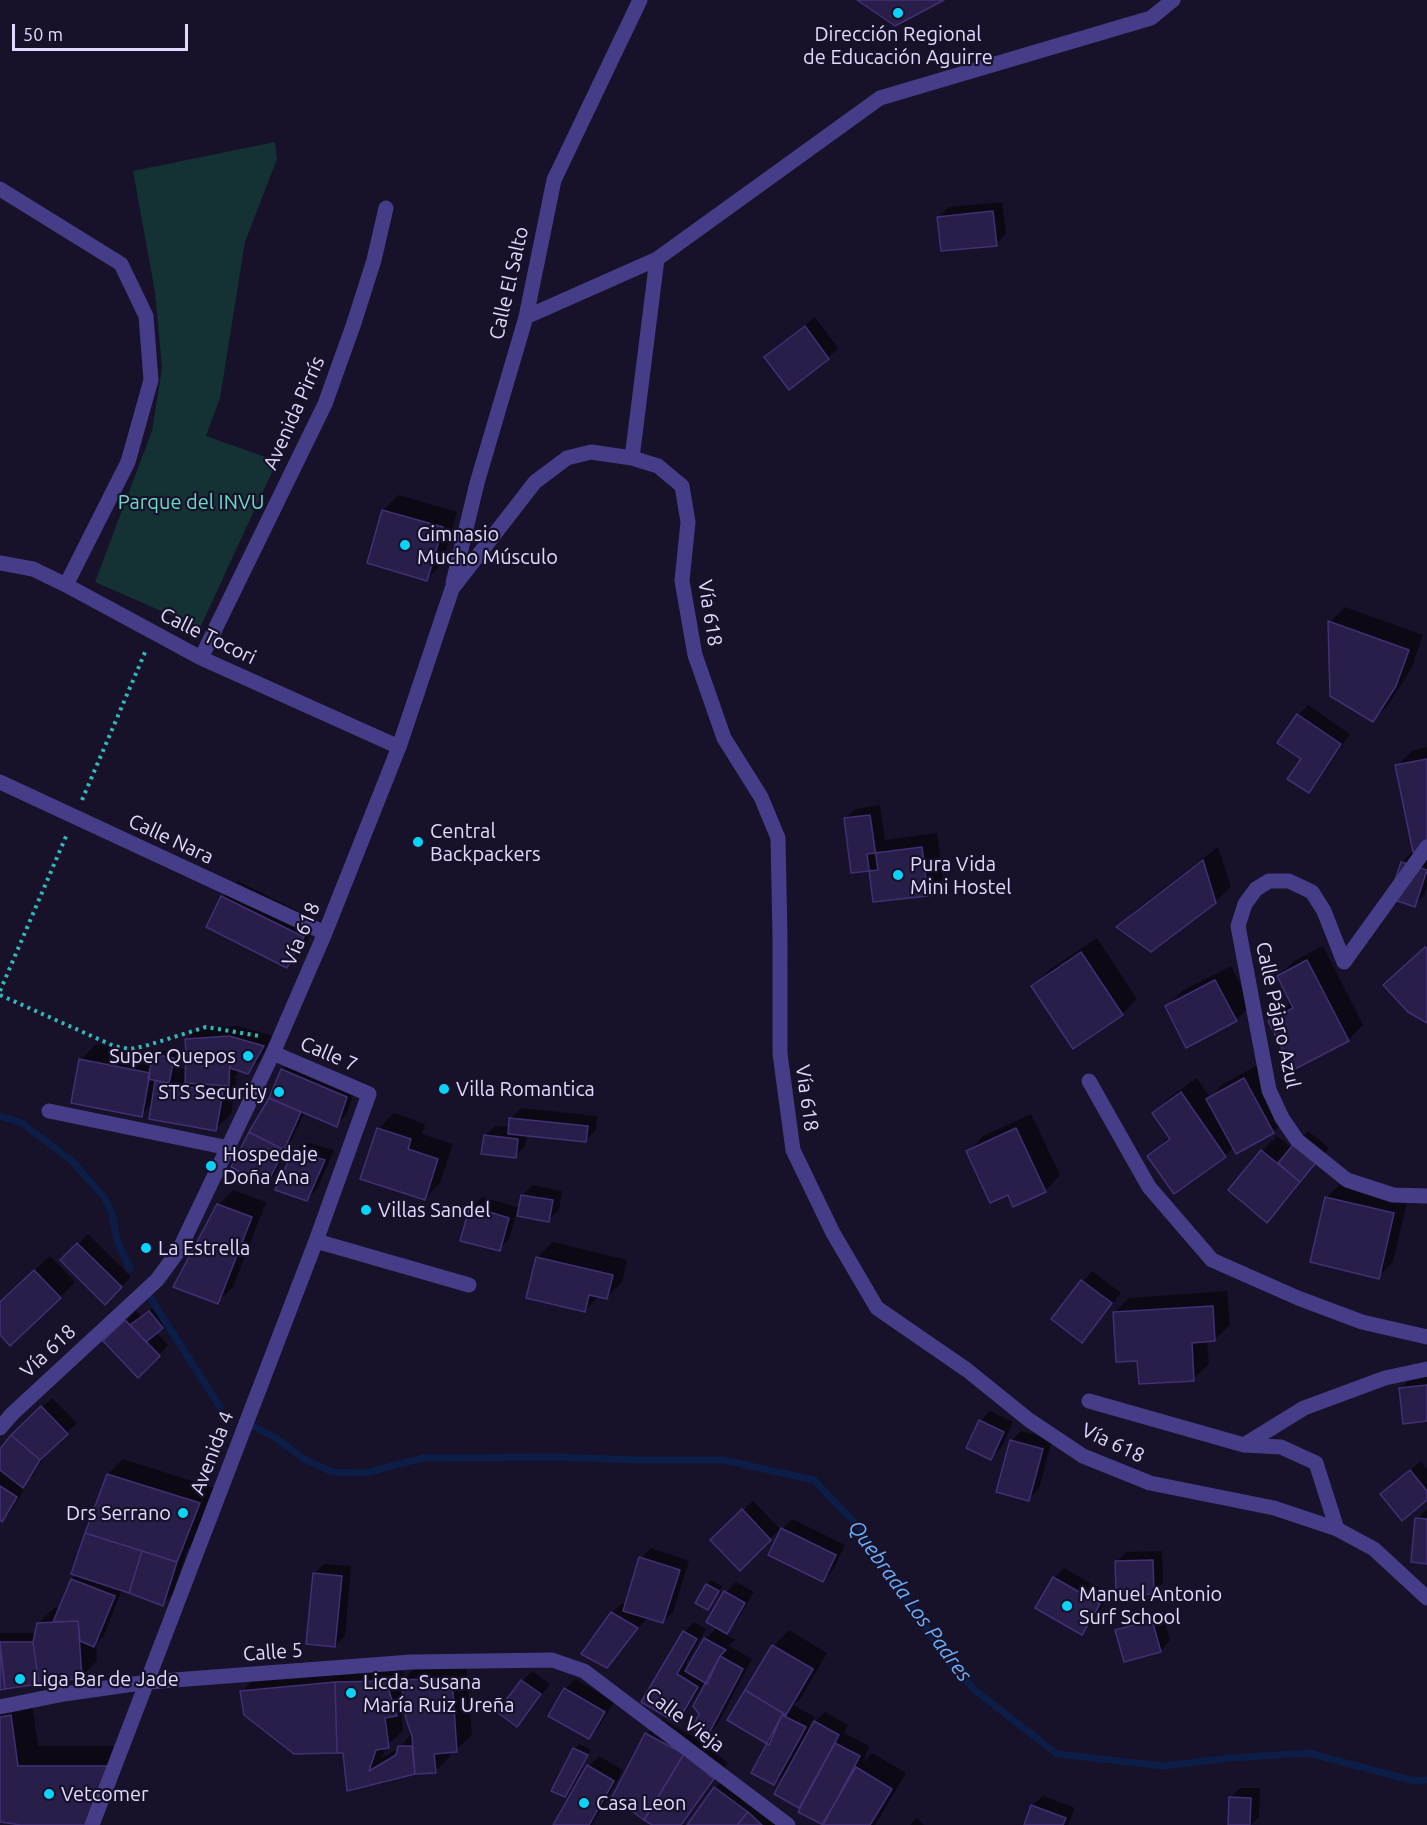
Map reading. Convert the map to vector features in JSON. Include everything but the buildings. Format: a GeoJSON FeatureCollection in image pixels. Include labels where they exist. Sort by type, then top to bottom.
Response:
{"type":"FeatureCollection","features":[{"type":"Feature","properties":{"kind":"street","name":"Calle El Salto"},"geometry":{"type":"LineString","coordinates":[[452,589],[477,483],[526,317],[554,180],[640,0]]}},
{"type":"Feature","properties":{"kind":"street"},"geometry":{"type":"LineString","coordinates":[[526,317],[657,259],[880,98],[1150,18],[1173,0]]}},
{"type":"Feature","properties":{"kind":"street"},"geometry":{"type":"LineString","coordinates":[[0,189],[121,264],[146,316],[151,380],[128,462],[66,585]]}},
{"type":"Feature","properties":{"kind":"street","name":"Avenida Pirrís"},"geometry":{"type":"LineString","coordinates":[[201,658],[325,404],[374,260],[386,208]]}},
{"type":"Feature","properties":{"kind":"street"},"geometry":{"type":"LineString","coordinates":[[632,458],[657,259]]}},
{"type":"Feature","properties":{"kind":"street","name":"Vía 618"},"geometry":{"type":"LineString","coordinates":[[0,1428],[12,1414],[157,1280],[179,1251],[229,1148],[325,933],[399,747],[452,589],[535,482],[567,458],[591,452],[632,458],[658,466],[682,486],[688,522],[682,581],[695,655],[724,738],[761,797],[778,838],[780,1054],[792,1150],[833,1233],[877,1308],[967,1370],[1029,1420],[1083,1456],[1150,1483],[1274,1508],[1337,1529],[1374,1549],[1427,1598]]}},
{"type":"Feature","properties":{"kind":"street","name":"Calle Tocori"},"geometry":{"type":"LineString","coordinates":[[0,563],[33,569],[201,658],[399,747]]}},
{"type":"Feature","properties":{"kind":"street","name":"Calle Nara"},"geometry":{"type":"LineString","coordinates":[[0,782],[325,933]]}},
{"type":"Feature","properties":{"kind":"street","name":"Calle Pájaro Azul"},"geometry":{"type":"LineString","coordinates":[[1427,847],[1344,962],[1324,911],[1312,892],[1289,881],[1269,881],[1256,889],[1245,904],[1238,926],[1269,1090],[1282,1118],[1297,1140],[1347,1180],[1394,1195],[1427,1196]]}},
{"type":"Feature","properties":{"kind":"street","name":"Calle 7"},"geometry":{"type":"LineString","coordinates":[[275,1047],[369,1094]]}},
{"type":"Feature","properties":{"kind":"street"},"geometry":{"type":"LineString","coordinates":[[1089,1081],[1149,1187],[1212,1260],[1298,1298],[1362,1322],[1427,1336]]}},
{"type":"Feature","properties":{"kind":"street","name":"Avenida 4"},"geometry":{"type":"LineString","coordinates":[[92,1825],[316,1240],[369,1094]]}},
{"type":"Feature","properties":{"kind":"street"},"geometry":{"type":"LineString","coordinates":[[49,1111],[229,1148]]}},
{"type":"Feature","properties":{"kind":"street"},"geometry":{"type":"LineString","coordinates":[[316,1240],[469,1285]]}},
{"type":"Feature","properties":{"kind":"street"},"geometry":{"type":"LineString","coordinates":[[1244,1445],[1304,1408],[1385,1378],[1427,1369]]}},
{"type":"Feature","properties":{"kind":"street"},"geometry":{"type":"LineString","coordinates":[[1089,1401],[1244,1445],[1281,1447],[1316,1463],[1337,1529]]}},
{"type":"Feature","properties":{"kind":"street","name":"Calle 5"},"geometry":{"type":"LineString","coordinates":[[0,1707],[64,1694],[148,1682],[411,1662],[552,1660]]}},
{"type":"Feature","properties":{"kind":"street","name":"Calle Vieja"},"geometry":{"type":"LineString","coordinates":[[552,1660],[584,1671],[788,1825]]}},
{"type":"Feature","properties":{"kind":"path"},"geometry":{"type":"LineString","coordinates":[[0,995],[114,1046],[130,1049],[145,1046],[206,1027],[232,1030],[275,1047]]}},
{"type":"Feature","properties":{"kind":"green space","name":"Parque del INVU"},"geometry":{"type":"Polygon","coordinates":[[[275,142],[277,159],[245,242],[220,398],[206,436],[277,461],[200,628],[95,582],[152,431],[162,368],[155,292],[133,171],[275,142]]]}},
{"type":"Feature","properties":{"kind":"waterway","name":"Quebrada Los Padres"},"geometry":{"type":"LineString","coordinates":[[0,1116],[22,1123],[72,1161],[104,1197],[112,1213],[117,1240],[130,1269]]}},
{"type":"Feature","properties":{"kind":"waterway","name":"Quebrada Los Padres"},"geometry":{"type":"LineString","coordinates":[[151,1299],[220,1407]]}},
{"type":"Feature","properties":{"kind":"waterway","name":"Quebrada Los Padres"},"geometry":{"type":"LineString","coordinates":[[251,1425],[276,1438],[304,1459],[332,1472],[365,1473],[423,1458],[555,1457],[723,1460],[814,1480],[859,1527],[949,1662],[976,1691],[1057,1754],[1164,1766],[1231,1758],[1309,1753],[1414,1781],[1427,1780]]}},
{"type":"Feature","properties":{"kind":"place","name":"Dirección Regional de Educación Aguirre"},"geometry":{"type":"Point","coordinates":[898,13]}},
{"type":"Feature","properties":{"kind":"place","name":"Gimnasio Mucho Músculo"},"geometry":{"type":"Point","coordinates":[405,545]}},
{"type":"Feature","properties":{"kind":"place","name":"Central Backpackers"},"geometry":{"type":"Point","coordinates":[418,842]}},
{"type":"Feature","properties":{"kind":"place","name":"Pura Vida Mini Hostel"},"geometry":{"type":"Point","coordinates":[898,875]}},
{"type":"Feature","properties":{"kind":"place","name":"Super Quepos"},"geometry":{"type":"Point","coordinates":[248,1056]}},
{"type":"Feature","properties":{"kind":"place","name":"Villa Romantica"},"geometry":{"type":"Point","coordinates":[444,1089]}},
{"type":"Feature","properties":{"kind":"place","name":"STS Security"},"geometry":{"type":"Point","coordinates":[279,1092]}},
{"type":"Feature","properties":{"kind":"place","name":"Hospedaje Doña Ana"},"geometry":{"type":"Point","coordinates":[211,1166]}},
{"type":"Feature","properties":{"kind":"place","name":"Villas Sandel"},"geometry":{"type":"Point","coordinates":[366,1210]}},
{"type":"Feature","properties":{"kind":"place","name":"La Estrella"},"geometry":{"type":"Point","coordinates":[146,1248]}},
{"type":"Feature","properties":{"kind":"place","name":"Drs Serrano"},"geometry":{"type":"Point","coordinates":[183,1513]}},
{"type":"Feature","properties":{"kind":"place","name":"Manuel Antonio Surf School"},"geometry":{"type":"Point","coordinates":[1067,1606]}},
{"type":"Feature","properties":{"kind":"place","name":"Liga Bar de Jade"},"geometry":{"type":"Point","coordinates":[20,1679]}},
{"type":"Feature","properties":{"kind":"place","name":"Licda. Susana María Ruiz Ureña"},"geometry":{"type":"Point","coordinates":[351,1693]}},
{"type":"Feature","properties":{"kind":"place","name":"Vetcomer"},"geometry":{"type":"Point","coordinates":[49,1794]}},
{"type":"Feature","properties":{"kind":"place","name":"Casa Leon"},"geometry":{"type":"Point","coordinates":[584,1803]}}]}
